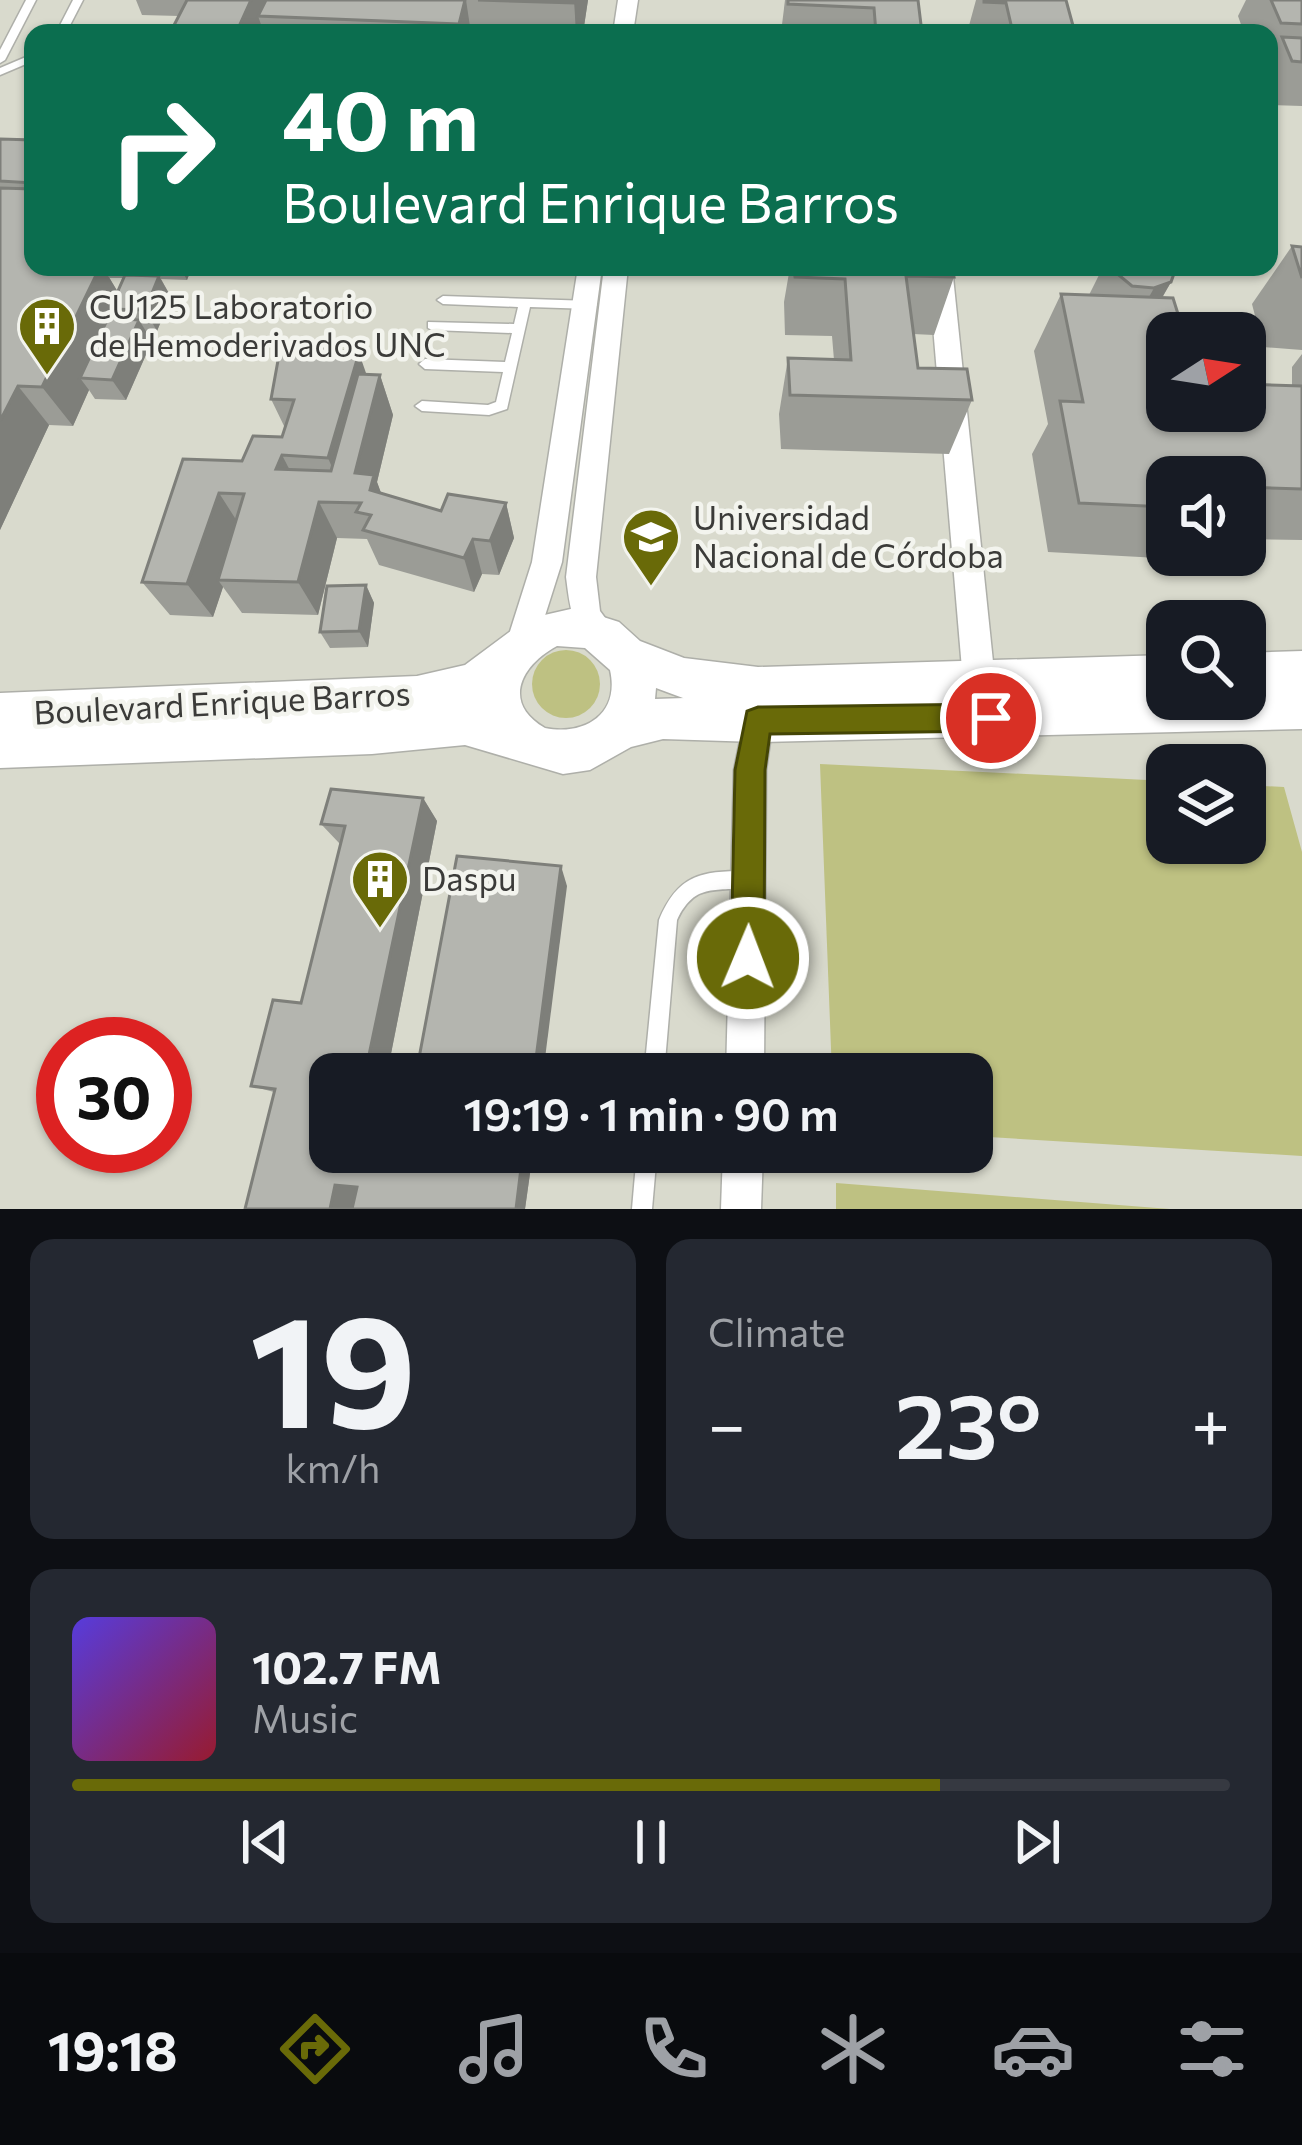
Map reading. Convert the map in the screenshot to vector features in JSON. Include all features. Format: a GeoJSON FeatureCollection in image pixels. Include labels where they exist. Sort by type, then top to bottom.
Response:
{"type":"FeatureCollection","features":[{"type":"Feature","properties":{"kind":"main road","name":"Boulevard Enrique Barros"},"geometry":{"type":"LineString","coordinates":[[1,722],[394,698],[465,685],[514,650],[569,626],[683,678],[758,687],[1146,676]]}},
{"type":"Feature","properties":{"kind":"main road"},"geometry":{"type":"LineString","coordinates":[[614,645],[635,694],[617,730]]}},
{"type":"Feature","properties":{"kind":"main road"},"geometry":{"type":"LineString","coordinates":[[513,734],[496,697],[514,650]]}},
{"type":"Feature","properties":{"kind":"main road"},"geometry":{"type":"LineString","coordinates":[[1266,672],[1302,671]]}},
{"type":"Feature","properties":{"kind":"main road","name":"Boulevard Enrique Barros"},"geometry":{"type":"LineString","coordinates":[[1,722],[372,733],[485,724],[557,753],[590,748],[617,730],[663,718],[758,721],[1302,709]]}},
{"type":"Feature","properties":{"kind":"street"},"geometry":{"type":"LineString","coordinates":[[592,276],[598,306],[581,577],[586,616],[614,645]]}},
{"type":"Feature","properties":{"kind":"street"},"geometry":{"type":"LineString","coordinates":[[514,650],[548,562],[598,306],[612,276]]}},
{"type":"Feature","properties":{"kind":"street"},"geometry":{"type":"LineString","coordinates":[[941,276],[979,681]]}},
{"type":"Feature","properties":{"kind":"street"},"geometry":{"type":"LineString","coordinates":[[745,1053],[750,770],[758,721]]}},
{"type":"Feature","properties":{"kind":"street"},"geometry":{"type":"LineString","coordinates":[[741,1209],[742,1173]]}},
{"type":"Feature","properties":{"kind":"lane"},"geometry":{"type":"LineString","coordinates":[[0,60],[31,0]]}},
{"type":"Feature","properties":{"kind":"lane"},"geometry":{"type":"LineString","coordinates":[[442,299],[598,306]]}},
{"type":"Feature","properties":{"kind":"lane"},"geometry":{"type":"LineString","coordinates":[[422,406],[497,409],[502,405],[525,303]]}},
{"type":"Feature","properties":{"kind":"lane"},"geometry":{"type":"LineString","coordinates":[[432,325],[519,329]]}},
{"type":"Feature","properties":{"kind":"lane"},"geometry":{"type":"LineString","coordinates":[[425,364],[511,367]]}},
{"type":"Feature","properties":{"kind":"lane"},"geometry":{"type":"LineString","coordinates":[[656,1053],[668,920],[675,901],[687,887],[704,880],[749,880]]}},
{"type":"Feature","properties":{"kind":"lane"},"geometry":{"type":"LineString","coordinates":[[642,1209],[645,1173]]}},
{"type":"Feature","properties":{"kind":"shaded area","name":"Universidad Nacional de Córdoba"},"geometry":{"type":"Polygon","coordinates":[[[0,0],[1302,0],[1302,1209],[0,1209],[0,0]]]}},
{"type":"Feature","properties":{"kind":"green space"},"geometry":{"type":"Polygon","coordinates":[[[566,650],[590,660],[600,684],[590,708],[566,718],[542,708],[532,684],[542,660],[566,650]]]}},
{"type":"Feature","properties":{"kind":"green space"},"geometry":{"type":"Polygon","coordinates":[[[820,764],[1146,780],[1146,864],[1266,864],[1266,786],[1284,787],[1302,852],[1302,1156],[993,1137],[993,1053],[831,1053],[820,764]]]}},
{"type":"Feature","properties":{"kind":"green space"},"geometry":{"type":"Polygon","coordinates":[[[836,1183],[1170,1209],[836,1209],[836,1183]]]}},
{"type":"Feature","properties":{"kind":"building"},"geometry":{"type":"Polygon","coordinates":[[[187,0],[251,0],[240,24],[175,24],[187,0]]]}},
{"type":"Feature","properties":{"kind":"building"},"geometry":{"type":"Polygon","coordinates":[[[266,0],[465,0],[459,24],[258,16],[266,0]]]}},
{"type":"Feature","properties":{"kind":"building"},"geometry":{"type":"Polygon","coordinates":[[[478,0],[574,0],[574,3],[478,0]]]}},
{"type":"Feature","properties":{"kind":"building"},"geometry":{"type":"Polygon","coordinates":[[[788,0],[918,0],[921,24],[875,24],[874,8],[788,4],[788,0]]]}},
{"type":"Feature","properties":{"kind":"building"},"geometry":{"type":"Polygon","coordinates":[[[1066,0],[1073,24],[1011,24],[1006,3],[984,2],[1066,0]]]}},
{"type":"Feature","properties":{"kind":"building"},"geometry":{"type":"Polygon","coordinates":[[[1271,0],[1302,0],[1302,24],[1281,23],[1271,0]]]}},
{"type":"Feature","properties":{"kind":"building"},"geometry":{"type":"Polygon","coordinates":[[[1282,37],[1302,38],[1302,62],[1292,61],[1282,37]]]}},
{"type":"Feature","properties":{"kind":"building"},"geometry":{"type":"Polygon","coordinates":[[[0,139],[24,140],[24,182],[0,181],[0,139]]]}},
{"type":"Feature","properties":{"kind":"building"},"geometry":{"type":"Polygon","coordinates":[[[0,188],[24,189],[24,276],[96,276],[42,387],[18,386],[0,421],[0,188]]]}},
{"type":"Feature","properties":{"kind":"building"},"geometry":{"type":"Polygon","coordinates":[[[1292,246],[1302,247],[1302,278],[1292,246]]]}},
{"type":"Feature","properties":{"kind":"building"},"geometry":{"type":"Polygon","coordinates":[[[125,276],[159,276],[145,310],[110,309],[125,276]]]}},
{"type":"Feature","properties":{"kind":"building"},"geometry":{"type":"Polygon","coordinates":[[[906,276],[918,368],[967,369],[972,400],[790,395],[788,358],[851,360],[845,279],[795,277],[906,276]]]}},
{"type":"Feature","properties":{"kind":"building"},"geometry":{"type":"Polygon","coordinates":[[[1120,276],[1173,276],[1171,282],[1154,288],[1132,286],[1120,276]]]}},
{"type":"Feature","properties":{"kind":"building"},"geometry":{"type":"Polygon","coordinates":[[[1061,294],[1173,298],[1177,312],[1146,312],[1146,432],[1266,432],[1266,385],[1302,386],[1302,489],[1266,488],[1266,456],[1146,456],[1146,506],[1079,503],[1060,401],[1083,402],[1061,294]]]}},
{"type":"Feature","properties":{"kind":"building"},"geometry":{"type":"Polygon","coordinates":[[[108,318],[139,320],[112,380],[80,378],[108,318]]]}},
{"type":"Feature","properties":{"kind":"building"},"geometry":{"type":"Polygon","coordinates":[[[281,344],[359,353],[328,458],[282,455],[276,469],[331,471],[358,374],[380,375],[355,473],[374,475],[370,490],[441,511],[448,494],[506,503],[490,541],[473,539],[464,558],[363,530],[371,515],[356,512],[361,503],[319,502],[298,582],[218,580],[244,494],[219,493],[187,584],[142,582],[183,459],[242,461],[253,436],[282,437],[294,400],[271,399],[281,344]]]}},
{"type":"Feature","properties":{"kind":"building"},"geometry":{"type":"Polygon","coordinates":[[[366,585],[359,631],[320,632],[327,586],[366,585]]]}},
{"type":"Feature","properties":{"kind":"building","name":"Daspu"},"geometry":{"type":"Polygon","coordinates":[[[331,789],[423,798],[369,1053],[309,1053],[309,1173],[520,1173],[516,1209],[352,1209],[357,1187],[335,1185],[330,1209],[245,1209],[275,1089],[251,1086],[273,1000],[301,1003],[345,826],[321,824],[331,789]]]}},
{"type":"Feature","properties":{"kind":"building","name":"Daspu"},"geometry":{"type":"Polygon","coordinates":[[[457,856],[561,866],[537,1053],[420,1053],[457,856]]]}},
{"type":"Feature","properties":{"kind":"place","name":"CU125 Laboratorio de Hemoderivados UNC"},"geometry":{"type":"Point","coordinates":[47,377]}},
{"type":"Feature","properties":{"kind":"place","name":"Universidad Nacional de Córdoba"},"geometry":{"type":"Point","coordinates":[651,588]}},
{"type":"Feature","properties":{"kind":"place","name":"Daspu"},"geometry":{"type":"Point","coordinates":[380,930]}},
{"type":"Feature","properties":{"kind":"route"},"geometry":{"type":"LineString","coordinates":[[748,958],[750,770],[758,721],[991,718]]}}]}
